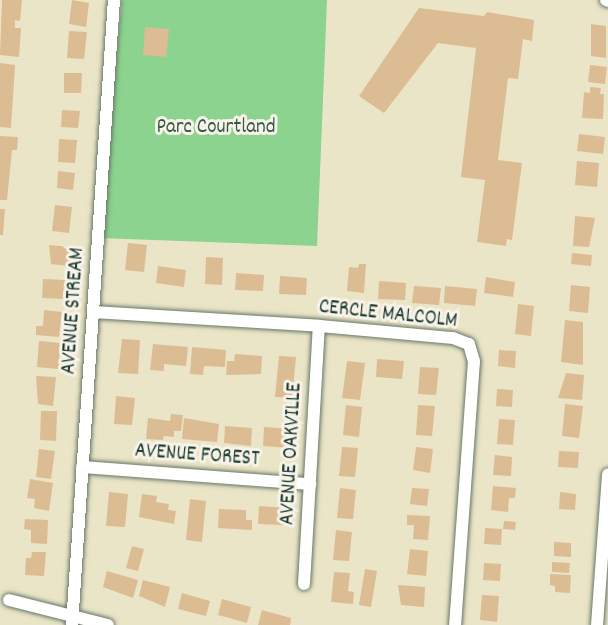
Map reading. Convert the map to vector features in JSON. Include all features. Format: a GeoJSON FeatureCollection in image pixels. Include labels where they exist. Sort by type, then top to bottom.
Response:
{"type":"FeatureCollection","features":[{"type":"Feature","properties":{"kind":"street","name":"AVENUE STREAM"},"geometry":{"type":"LineString","coordinates":[[73,621],[114,0]]}},
{"type":"Feature","properties":{"kind":"street","name":"CERCLE MALCOLM"},"geometry":{"type":"LineString","coordinates":[[93,312],[319,326],[453,338],[469,344],[474,361],[455,625]]}},
{"type":"Feature","properties":{"kind":"street","name":"AVENUE OAKVILLE"},"geometry":{"type":"LineString","coordinates":[[304,584],[319,326]]}},
{"type":"Feature","properties":{"kind":"street","name":"AVENUE FOREST"},"geometry":{"type":"LineString","coordinates":[[82,467],[310,484]]}},
{"type":"Feature","properties":{"kind":"street"},"geometry":{"type":"LineString","coordinates":[[597,625],[608,474]]}},
{"type":"Feature","properties":{"kind":"street"},"geometry":{"type":"LineString","coordinates":[[9,600],[73,621],[108,625]]}},
{"type":"Feature","properties":{"kind":"green space","name":"Parc Courtland"},"geometry":{"type":"Polygon","coordinates":[[[122,0],[327,0],[317,246],[99,238],[122,0]]]}},
{"type":"Feature","properties":{"kind":"building"},"geometry":{"type":"Polygon","coordinates":[[[2,0],[22,0],[20,21],[15,20],[15,28],[21,28],[19,57],[0,55],[2,0]]]}},
{"type":"Feature","properties":{"kind":"building"},"geometry":{"type":"Polygon","coordinates":[[[72,0],[89,3],[86,27],[69,24],[72,0]]]}},
{"type":"Feature","properties":{"kind":"building"},"geometry":{"type":"Polygon","coordinates":[[[419,8],[484,16],[487,12],[534,20],[532,41],[523,39],[518,79],[508,78],[498,160],[522,163],[512,240],[507,239],[506,246],[477,242],[485,180],[461,177],[476,48],[438,43],[384,113],[359,96],[419,8]]]}},
{"type":"Feature","properties":{"kind":"building"},"geometry":{"type":"Polygon","coordinates":[[[591,24],[606,26],[606,58],[591,56],[591,24]]]}},
{"type":"Feature","properties":{"kind":"building"},"geometry":{"type":"Polygon","coordinates":[[[145,27],[169,29],[166,57],[143,55],[145,27]]]}},
{"type":"Feature","properties":{"kind":"building"},"geometry":{"type":"Polygon","coordinates":[[[69,31],[87,32],[84,59],[67,58],[69,31]]]}},
{"type":"Feature","properties":{"kind":"building"},"geometry":{"type":"Polygon","coordinates":[[[0,63],[15,65],[11,128],[0,127],[0,63]]]}},
{"type":"Feature","properties":{"kind":"building"},"geometry":{"type":"Polygon","coordinates":[[[590,65],[607,67],[605,84],[588,82],[590,65]]]}},
{"type":"Feature","properties":{"kind":"building"},"geometry":{"type":"Polygon","coordinates":[[[64,73],[82,73],[81,93],[64,93],[64,73]]]}},
{"type":"Feature","properties":{"kind":"building"},"geometry":{"type":"Polygon","coordinates":[[[590,87],[601,88],[600,94],[604,94],[603,119],[582,118],[584,92],[590,93],[590,87]]]}},
{"type":"Feature","properties":{"kind":"building"},"geometry":{"type":"Polygon","coordinates":[[[62,110],[80,111],[78,128],[61,127],[62,110]]]}},
{"type":"Feature","properties":{"kind":"building"},"geometry":{"type":"Polygon","coordinates":[[[579,134],[605,137],[603,154],[577,151],[579,134]]]}},
{"type":"Feature","properties":{"kind":"building"},"geometry":{"type":"Polygon","coordinates":[[[0,136],[18,137],[17,150],[12,150],[7,200],[0,200],[0,136]]]}},
{"type":"Feature","properties":{"kind":"building"},"geometry":{"type":"Polygon","coordinates":[[[59,139],[77,140],[75,163],[58,162],[59,139]]]}},
{"type":"Feature","properties":{"kind":"building"},"geometry":{"type":"Polygon","coordinates":[[[577,161],[599,163],[597,187],[575,185],[577,161]]]}},
{"type":"Feature","properties":{"kind":"building"},"geometry":{"type":"Polygon","coordinates":[[[58,171],[75,173],[73,190],[57,188],[58,171]]]}},
{"type":"Feature","properties":{"kind":"building"},"geometry":{"type":"Polygon","coordinates":[[[55,205],[72,207],[69,233],[52,231],[55,205]]]}},
{"type":"Feature","properties":{"kind":"building"},"geometry":{"type":"Polygon","coordinates":[[[0,209],[5,209],[3,235],[0,235],[0,209]]]}},
{"type":"Feature","properties":{"kind":"building"},"geometry":{"type":"Polygon","coordinates":[[[575,216],[595,218],[589,247],[573,246],[575,216]]]}},
{"type":"Feature","properties":{"kind":"building"},"geometry":{"type":"Polygon","coordinates":[[[128,243],[147,245],[144,272],[125,270],[128,243]]]}},
{"type":"Feature","properties":{"kind":"building"},"geometry":{"type":"Polygon","coordinates":[[[49,245],[71,247],[68,266],[51,264],[49,245]]]}},
{"type":"Feature","properties":{"kind":"building"},"geometry":{"type":"Polygon","coordinates":[[[572,253],[592,255],[591,266],[571,264],[572,253]]]}},
{"type":"Feature","properties":{"kind":"building"},"geometry":{"type":"Polygon","coordinates":[[[206,257],[223,258],[222,285],[205,284],[206,257]]]}},
{"type":"Feature","properties":{"kind":"building"},"geometry":{"type":"Polygon","coordinates":[[[359,264],[366,264],[364,293],[347,291],[349,267],[358,268],[359,264]]]}},
{"type":"Feature","properties":{"kind":"building"},"geometry":{"type":"Polygon","coordinates":[[[158,266],[186,270],[184,287],[156,283],[158,266]]]}},
{"type":"Feature","properties":{"kind":"building"},"geometry":{"type":"Polygon","coordinates":[[[236,273],[264,275],[263,291],[235,290],[236,273]]]}},
{"type":"Feature","properties":{"kind":"building"},"geometry":{"type":"Polygon","coordinates":[[[280,276],[307,278],[306,295],[279,294],[280,276]]]}},
{"type":"Feature","properties":{"kind":"building"},"geometry":{"type":"Polygon","coordinates":[[[486,277],[515,282],[513,297],[484,293],[486,277]]]}},
{"type":"Feature","properties":{"kind":"building"},"geometry":{"type":"Polygon","coordinates":[[[43,279],[65,280],[64,299],[42,298],[43,279]]]}},
{"type":"Feature","properties":{"kind":"building"},"geometry":{"type":"Polygon","coordinates":[[[379,281],[406,283],[405,300],[378,299],[379,281]]]}},
{"type":"Feature","properties":{"kind":"building"},"geometry":{"type":"Polygon","coordinates":[[[571,285],[590,287],[588,313],[569,311],[571,285]]]}},
{"type":"Feature","properties":{"kind":"building"},"geometry":{"type":"Polygon","coordinates":[[[414,286],[441,288],[439,305],[412,303],[414,286]]]}},
{"type":"Feature","properties":{"kind":"building"},"geometry":{"type":"Polygon","coordinates":[[[445,286],[477,289],[475,306],[444,303],[445,286]]]}},
{"type":"Feature","properties":{"kind":"building"},"geometry":{"type":"Polygon","coordinates":[[[518,304],[534,306],[531,336],[515,334],[518,304]]]}},
{"type":"Feature","properties":{"kind":"building"},"geometry":{"type":"Polygon","coordinates":[[[44,310],[62,312],[59,337],[36,335],[36,326],[43,326],[44,310]]]}},
{"type":"Feature","properties":{"kind":"building"},"geometry":{"type":"Polygon","coordinates":[[[565,320],[583,322],[583,365],[561,362],[565,320]]]}},
{"type":"Feature","properties":{"kind":"building"},"geometry":{"type":"Polygon","coordinates":[[[122,339],[140,340],[138,374],[118,373],[122,339]]]}},
{"type":"Feature","properties":{"kind":"building"},"geometry":{"type":"Polygon","coordinates":[[[39,341],[61,343],[58,369],[37,367],[39,341]]]}},
{"type":"Feature","properties":{"kind":"building"},"geometry":{"type":"Polygon","coordinates":[[[153,344],[188,347],[186,366],[164,364],[164,371],[150,370],[153,344]]]}},
{"type":"Feature","properties":{"kind":"building"},"geometry":{"type":"Polygon","coordinates":[[[192,347],[226,350],[225,367],[204,366],[203,375],[190,374],[192,347]]]}},
{"type":"Feature","properties":{"kind":"building"},"geometry":{"type":"Polygon","coordinates":[[[499,350],[516,351],[515,368],[498,366],[499,350]]]}},
{"type":"Feature","properties":{"kind":"building"},"geometry":{"type":"Polygon","coordinates":[[[235,354],[262,356],[261,374],[226,375],[227,361],[234,361],[235,354]]]}},
{"type":"Feature","properties":{"kind":"building"},"geometry":{"type":"Polygon","coordinates":[[[279,356],[296,357],[292,398],[275,397],[279,356]]]}},
{"type":"Feature","properties":{"kind":"building"},"geometry":{"type":"Polygon","coordinates":[[[377,359],[404,361],[402,379],[376,377],[377,359]]]}},
{"type":"Feature","properties":{"kind":"building"},"geometry":{"type":"Polygon","coordinates":[[[347,361],[365,363],[360,400],[342,398],[347,361]]]}},
{"type":"Feature","properties":{"kind":"building"},"geometry":{"type":"Polygon","coordinates":[[[420,367],[439,368],[436,395],[418,394],[420,367]]]}},
{"type":"Feature","properties":{"kind":"building"},"geometry":{"type":"Polygon","coordinates":[[[566,373],[584,375],[582,400],[558,398],[566,373]]]}},
{"type":"Feature","properties":{"kind":"building"},"geometry":{"type":"Polygon","coordinates":[[[36,376],[56,377],[53,406],[38,404],[36,376]]]}},
{"type":"Feature","properties":{"kind":"building"},"geometry":{"type":"Polygon","coordinates":[[[497,389],[513,390],[512,407],[496,406],[497,389]]]}},
{"type":"Feature","properties":{"kind":"building"},"geometry":{"type":"Polygon","coordinates":[[[116,396],[135,398],[132,425],[114,424],[116,396]]]}},
{"type":"Feature","properties":{"kind":"building"},"geometry":{"type":"Polygon","coordinates":[[[565,404],[583,406],[579,438],[562,436],[565,404]]]}},
{"type":"Feature","properties":{"kind":"building"},"geometry":{"type":"Polygon","coordinates":[[[346,405],[362,407],[359,437],[343,435],[346,405]]]}},
{"type":"Feature","properties":{"kind":"building"},"geometry":{"type":"Polygon","coordinates":[[[418,405],[435,406],[432,436],[416,435],[418,405]]]}},
{"type":"Feature","properties":{"kind":"building"},"geometry":{"type":"Polygon","coordinates":[[[41,411],[57,411],[56,441],[40,440],[41,411]]]}},
{"type":"Feature","properties":{"kind":"building"},"geometry":{"type":"Polygon","coordinates":[[[171,414],[183,415],[181,431],[174,431],[174,437],[164,436],[163,440],[146,439],[148,418],[170,421],[171,414]]]}},
{"type":"Feature","properties":{"kind":"building"},"geometry":{"type":"Polygon","coordinates":[[[184,418],[219,424],[217,442],[182,439],[184,418]]]}},
{"type":"Feature","properties":{"kind":"building"},"geometry":{"type":"Polygon","coordinates":[[[499,419],[515,420],[513,445],[497,444],[499,419]]]}},
{"type":"Feature","properties":{"kind":"building"},"geometry":{"type":"Polygon","coordinates":[[[225,426],[252,428],[251,446],[224,443],[225,426]]]}},
{"type":"Feature","properties":{"kind":"building"},"geometry":{"type":"Polygon","coordinates":[[[264,427],[292,429],[290,448],[263,446],[264,427]]]}},
{"type":"Feature","properties":{"kind":"building"},"geometry":{"type":"Polygon","coordinates":[[[342,447],[358,448],[355,477],[339,476],[342,447]]]}},
{"type":"Feature","properties":{"kind":"building"},"geometry":{"type":"Polygon","coordinates":[[[416,447],[433,449],[430,473],[413,470],[416,447]]]}},
{"type":"Feature","properties":{"kind":"building"},"geometry":{"type":"Polygon","coordinates":[[[39,449],[55,451],[51,479],[36,477],[39,449]]]}},
{"type":"Feature","properties":{"kind":"building"},"geometry":{"type":"Polygon","coordinates":[[[559,451],[579,452],[578,468],[558,467],[559,451]]]}},
{"type":"Feature","properties":{"kind":"building"},"geometry":{"type":"Polygon","coordinates":[[[495,455],[512,457],[511,476],[493,475],[495,455]]]}},
{"type":"Feature","properties":{"kind":"building"},"geometry":{"type":"Polygon","coordinates":[[[30,479],[53,483],[49,511],[34,508],[35,499],[27,498],[30,479]]]}},
{"type":"Feature","properties":{"kind":"building"},"geometry":{"type":"Polygon","coordinates":[[[493,486],[516,488],[515,498],[509,498],[508,512],[491,510],[493,486]]]}},
{"type":"Feature","properties":{"kind":"building"},"geometry":{"type":"Polygon","coordinates":[[[340,488],[356,490],[353,519],[337,518],[340,488]]]}},
{"type":"Feature","properties":{"kind":"building"},"geometry":{"type":"Polygon","coordinates":[[[412,488],[429,489],[427,506],[410,504],[412,488]]]}},
{"type":"Feature","properties":{"kind":"building"},"geometry":{"type":"Polygon","coordinates":[[[109,492],[128,494],[125,527],[106,526],[109,492]]]}},
{"type":"Feature","properties":{"kind":"building"},"geometry":{"type":"Polygon","coordinates":[[[560,492],[576,494],[575,510],[559,509],[560,492]]]}},
{"type":"Feature","properties":{"kind":"building"},"geometry":{"type":"Polygon","coordinates":[[[142,494],[157,496],[156,502],[169,504],[168,510],[176,511],[174,524],[139,517],[142,494]]]}},
{"type":"Feature","properties":{"kind":"building"},"geometry":{"type":"Polygon","coordinates":[[[190,499],[206,501],[202,542],[186,540],[190,499]]]}},
{"type":"Feature","properties":{"kind":"building"},"geometry":{"type":"Polygon","coordinates":[[[259,506],[286,508],[285,525],[258,524],[259,506]]]}},
{"type":"Feature","properties":{"kind":"building"},"geometry":{"type":"Polygon","coordinates":[[[219,509],[246,510],[246,520],[252,520],[252,530],[218,528],[219,509]]]}},
{"type":"Feature","properties":{"kind":"building"},"geometry":{"type":"Polygon","coordinates":[[[407,515],[430,516],[428,540],[413,539],[414,525],[407,525],[407,515]]]}},
{"type":"Feature","properties":{"kind":"building"},"geometry":{"type":"Polygon","coordinates":[[[25,519],[48,520],[47,544],[31,543],[31,530],[24,529],[25,519]]]}},
{"type":"Feature","properties":{"kind":"building"},"geometry":{"type":"Polygon","coordinates":[[[504,521],[516,522],[515,530],[503,529],[504,521]]]}},
{"type":"Feature","properties":{"kind":"building"},"geometry":{"type":"Polygon","coordinates":[[[485,528],[502,529],[501,545],[484,544],[485,528]]]}},
{"type":"Feature","properties":{"kind":"building"},"geometry":{"type":"Polygon","coordinates":[[[336,530],[352,532],[349,561],[333,560],[336,530]]]}},
{"type":"Feature","properties":{"kind":"building"},"geometry":{"type":"Polygon","coordinates":[[[554,542],[571,543],[571,557],[554,556],[554,542]]]}},
{"type":"Feature","properties":{"kind":"building"},"geometry":{"type":"Polygon","coordinates":[[[132,546],[144,549],[138,571],[126,568],[132,546]]]}},
{"type":"Feature","properties":{"kind":"building"},"geometry":{"type":"Polygon","coordinates":[[[410,549],[428,551],[426,576],[407,574],[410,549]]]}},
{"type":"Feature","properties":{"kind":"building"},"geometry":{"type":"Polygon","coordinates":[[[32,552],[46,552],[44,576],[25,575],[26,558],[31,558],[32,552]]]}},
{"type":"Feature","properties":{"kind":"building"},"geometry":{"type":"Polygon","coordinates":[[[552,562],[570,563],[569,573],[552,572],[552,562]]]}},
{"type":"Feature","properties":{"kind":"building"},"geometry":{"type":"Polygon","coordinates":[[[484,563],[501,564],[500,581],[483,580],[484,563]]]}},
{"type":"Feature","properties":{"kind":"building"},"geometry":{"type":"Polygon","coordinates":[[[365,569],[377,571],[371,607],[359,605],[365,569]]]}},
{"type":"Feature","properties":{"kind":"building"},"geometry":{"type":"Polygon","coordinates":[[[107,571],[138,580],[133,598],[103,587],[107,571]]]}},
{"type":"Feature","properties":{"kind":"building"},"geometry":{"type":"Polygon","coordinates":[[[334,572],[350,573],[348,591],[354,592],[353,604],[331,602],[334,572]]]}},
{"type":"Feature","properties":{"kind":"building"},"geometry":{"type":"Polygon","coordinates":[[[550,574],[571,575],[570,593],[555,592],[555,586],[550,585],[550,574]]]}},
{"type":"Feature","properties":{"kind":"building"},"geometry":{"type":"Polygon","coordinates":[[[143,580],[170,587],[165,607],[139,596],[143,580]]]}},
{"type":"Feature","properties":{"kind":"building"},"geometry":{"type":"Polygon","coordinates":[[[398,585],[425,587],[424,607],[401,605],[398,585]]]}},
{"type":"Feature","properties":{"kind":"building"},"geometry":{"type":"Polygon","coordinates":[[[182,593],[210,601],[206,616],[178,609],[182,593]]]}},
{"type":"Feature","properties":{"kind":"building"},"geometry":{"type":"Polygon","coordinates":[[[482,595],[499,596],[497,622],[480,620],[482,595]]]}},
{"type":"Feature","properties":{"kind":"building"},"geometry":{"type":"Polygon","coordinates":[[[222,599],[251,607],[247,623],[218,615],[222,599]]]}},
{"type":"Feature","properties":{"kind":"building"},"geometry":{"type":"Polygon","coordinates":[[[262,610],[291,618],[290,625],[258,625],[262,610]]]}}]}
